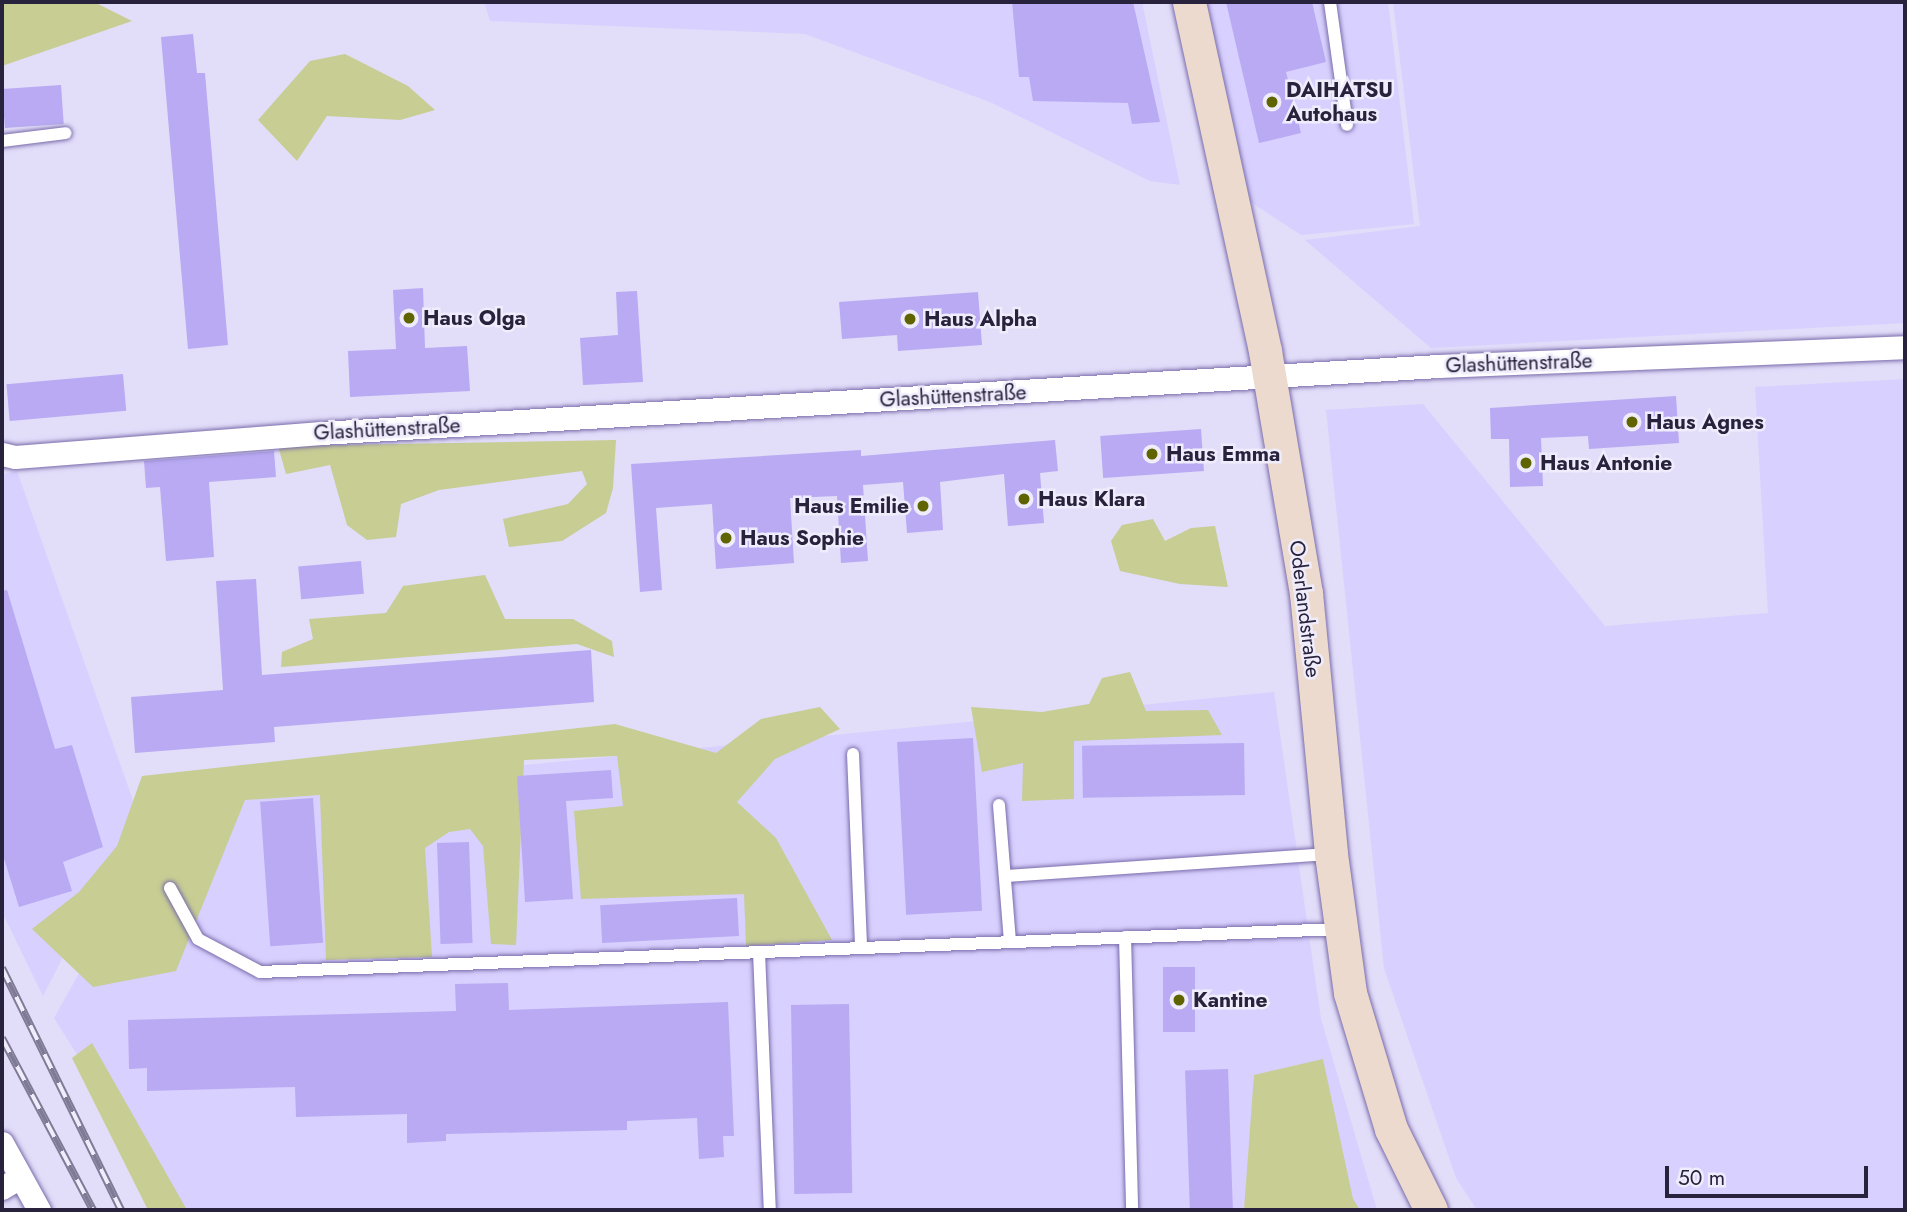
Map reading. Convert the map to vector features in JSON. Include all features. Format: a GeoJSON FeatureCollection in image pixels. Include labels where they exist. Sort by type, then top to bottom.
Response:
{"type":"FeatureCollection","features":[{"type":"Feature","properties":{"kind":"street","name":"Oderlandstraße"},"geometry":{"type":"LineString","coordinates":[[1189,2],[1270,378],[1306,593],[1331,854],[1350,993],[1391,1129],[1431,1210]]}},
{"type":"Feature","properties":{"kind":"street","name":"Glashüttenstraße"},"geometry":{"type":"LineString","coordinates":[[2,454],[15,457],[321,433],[1438,366],[1905,347]]}},
{"type":"Feature","properties":{"kind":"street"},"geometry":{"type":"LineString","coordinates":[[2,1144],[11,1182],[38,1210]]}},
{"type":"Feature","properties":{"kind":"lane"},"geometry":{"type":"LineString","coordinates":[[1330,2],[1347,125]]}},
{"type":"Feature","properties":{"kind":"lane"},"geometry":{"type":"LineString","coordinates":[[2,141],[66,133]]}},
{"type":"Feature","properties":{"kind":"lane"},"geometry":{"type":"LineString","coordinates":[[853,754],[861,948]]}},
{"type":"Feature","properties":{"kind":"lane"},"geometry":{"type":"LineString","coordinates":[[999,805],[1010,942]]}},
{"type":"Feature","properties":{"kind":"lane"},"geometry":{"type":"LineString","coordinates":[[1005,876],[1331,854]]}},
{"type":"Feature","properties":{"kind":"lane"},"geometry":{"type":"LineString","coordinates":[[170,888],[198,939],[260,972],[1341,929]]}},
{"type":"Feature","properties":{"kind":"lane"},"geometry":{"type":"LineString","coordinates":[[1125,937],[1132,1210]]}},
{"type":"Feature","properties":{"kind":"lane"},"geometry":{"type":"LineString","coordinates":[[759,952],[770,1210]]}},
{"type":"Feature","properties":{"kind":"shaded area"},"geometry":{"type":"Polygon","coordinates":[[[484,2],[1142,2],[1180,185],[1150,181],[990,102],[805,34],[490,21],[484,2]]]}},
{"type":"Feature","properties":{"kind":"shaded area"},"geometry":{"type":"Polygon","coordinates":[[[1204,2],[1388,2],[1414,224],[1301,235],[1243,197],[1204,2]]]}},
{"type":"Feature","properties":{"kind":"shaded area"},"geometry":{"type":"Polygon","coordinates":[[[1393,2],[1905,2],[1905,323],[1431,348],[1305,240],[1420,226],[1393,2]]]}},
{"type":"Feature","properties":{"kind":"shaded area"},"geometry":{"type":"Polygon","coordinates":[[[1905,379],[1905,1210],[1477,1210],[1456,1178],[1384,968],[1326,410],[1423,404],[1605,626],[1768,613],[1755,387],[1905,379]]]}},
{"type":"Feature","properties":{"kind":"shaded area"},"geometry":{"type":"Polygon","coordinates":[[[17,471],[137,812],[43,996],[2,912],[2,475],[17,471]]]}},
{"type":"Feature","properties":{"kind":"shaded area"},"geometry":{"type":"Polygon","coordinates":[[[1274,692],[1321,1019],[1377,1210],[175,1210],[54,1018],[177,799],[1274,692]]]}},
{"type":"Feature","properties":{"kind":"green space"},"geometry":{"type":"Polygon","coordinates":[[[94,2],[132,21],[2,66],[2,4],[94,2]]]}},
{"type":"Feature","properties":{"kind":"green space"},"geometry":{"type":"Polygon","coordinates":[[[345,54],[408,86],[435,110],[400,120],[327,116],[297,161],[258,120],[310,61],[345,54]]]}},
{"type":"Feature","properties":{"kind":"green space"},"geometry":{"type":"Polygon","coordinates":[[[616,440],[613,488],[606,513],[562,541],[509,547],[503,519],[568,504],[587,484],[582,471],[439,490],[401,504],[396,537],[367,540],[347,525],[330,465],[286,474],[278,446],[616,440]]]}},
{"type":"Feature","properties":{"kind":"green space"},"geometry":{"type":"Polygon","coordinates":[[[1153,519],[1165,541],[1191,528],[1215,526],[1228,587],[1180,584],[1120,571],[1111,541],[1122,525],[1153,519]]]}},
{"type":"Feature","properties":{"kind":"green space"},"geometry":{"type":"Polygon","coordinates":[[[485,575],[505,619],[573,619],[612,641],[614,657],[577,644],[281,667],[282,652],[313,639],[309,619],[386,613],[403,586],[485,575]]]}},
{"type":"Feature","properties":{"kind":"green space"},"geometry":{"type":"Polygon","coordinates":[[[1130,672],[1146,711],[1208,710],[1222,735],[1074,741],[1074,799],[1022,801],[1023,763],[982,772],[971,707],[1042,712],[1089,704],[1102,678],[1130,672]]]}},
{"type":"Feature","properties":{"kind":"green space"},"geometry":{"type":"Polygon","coordinates":[[[820,707],[840,729],[775,759],[737,802],[776,838],[832,940],[746,946],[744,894],[581,899],[574,811],[623,806],[617,756],[524,760],[516,945],[491,944],[483,846],[470,829],[449,832],[425,848],[432,957],[326,960],[320,795],[245,800],[176,971],[93,987],[32,929],[79,892],[117,846],[142,776],[615,724],[716,753],[761,719],[820,707]]]}},
{"type":"Feature","properties":{"kind":"green space"},"geometry":{"type":"Polygon","coordinates":[[[92,1043],[187,1210],[148,1210],[72,1058],[92,1043]]]}},
{"type":"Feature","properties":{"kind":"green space"},"geometry":{"type":"Polygon","coordinates":[[[1323,1059],[1353,1199],[1360,1210],[1244,1210],[1254,1075],[1323,1059]]]}},
{"type":"Feature","properties":{"kind":"building"},"geometry":{"type":"Polygon","coordinates":[[[1012,2],[1133,2],[1160,122],[1132,124],[1128,103],[1033,101],[1029,77],[1019,77],[1012,2]]]}},
{"type":"Feature","properties":{"kind":"building","name":"DAIHATSU Autohaus"},"geometry":{"type":"Polygon","coordinates":[[[1226,2],[1312,2],[1326,62],[1286,72],[1301,133],[1259,143],[1226,2]]]}},
{"type":"Feature","properties":{"kind":"building"},"geometry":{"type":"Polygon","coordinates":[[[193,34],[197,73],[205,73],[228,345],[188,349],[161,37],[193,34]]]}},
{"type":"Feature","properties":{"kind":"building"},"geometry":{"type":"Polygon","coordinates":[[[61,85],[64,124],[5,128],[2,89],[61,85]]]}},
{"type":"Feature","properties":{"kind":"building","name":"Haus Olga"},"geometry":{"type":"Polygon","coordinates":[[[423,288],[425,348],[467,346],[470,391],[350,397],[348,351],[396,349],[393,290],[423,288]]]}},
{"type":"Feature","properties":{"kind":"building"},"geometry":{"type":"Polygon","coordinates":[[[637,291],[643,382],[583,385],[580,338],[618,335],[616,292],[637,291]]]}},
{"type":"Feature","properties":{"kind":"building","name":"Haus Alpha"},"geometry":{"type":"Polygon","coordinates":[[[978,292],[982,345],[898,351],[897,335],[842,339],[839,302],[978,292]]]}},
{"type":"Feature","properties":{"kind":"building"},"geometry":{"type":"Polygon","coordinates":[[[123,374],[126,411],[10,421],[6,384],[123,374]]]}},
{"type":"Feature","properties":{"kind":"building"},"geometry":{"type":"Polygon","coordinates":[[[1676,396],[1679,443],[1589,449],[1588,436],[1541,438],[1543,486],[1510,487],[1509,439],[1491,439],[1490,408],[1676,396]]]}},
{"type":"Feature","properties":{"kind":"building","name":"Haus Emma"},"geometry":{"type":"Polygon","coordinates":[[[1201,429],[1204,471],[1103,478],[1100,436],[1201,429]]]}},
{"type":"Feature","properties":{"kind":"building"},"geometry":{"type":"Polygon","coordinates":[[[1055,440],[1058,471],[1040,473],[1044,523],[1008,526],[1004,474],[940,482],[943,530],[907,533],[903,482],[863,485],[868,561],[841,563],[837,496],[790,498],[794,563],[716,569],[712,504],[656,508],[662,590],[640,592],[631,464],[861,450],[861,456],[1055,440]]]}},
{"type":"Feature","properties":{"kind":"building"},"geometry":{"type":"Polygon","coordinates":[[[274,451],[276,477],[209,482],[214,557],[166,561],[160,487],[146,488],[144,461],[274,451]]]}},
{"type":"Feature","properties":{"kind":"building"},"geometry":{"type":"Polygon","coordinates":[[[361,561],[364,594],[301,599],[298,566],[361,561]]]}},
{"type":"Feature","properties":{"kind":"building"},"geometry":{"type":"Polygon","coordinates":[[[256,579],[262,675],[591,650],[594,702],[274,727],[275,742],[135,753],[131,697],[223,690],[216,581],[256,579]]]}},
{"type":"Feature","properties":{"kind":"building"},"geometry":{"type":"Polygon","coordinates":[[[7,590],[55,749],[72,745],[103,847],[63,862],[72,891],[19,907],[2,852],[2,591],[7,590]]]}},
{"type":"Feature","properties":{"kind":"building"},"geometry":{"type":"Polygon","coordinates":[[[973,738],[982,911],[906,915],[897,742],[973,738]]]}},
{"type":"Feature","properties":{"kind":"building"},"geometry":{"type":"Polygon","coordinates":[[[1244,743],[1245,795],[1083,798],[1082,746],[1244,743]]]}},
{"type":"Feature","properties":{"kind":"building"},"geometry":{"type":"Polygon","coordinates":[[[611,770],[613,798],[566,801],[573,899],[525,902],[517,776],[611,770]]]}},
{"type":"Feature","properties":{"kind":"building"},"geometry":{"type":"Polygon","coordinates":[[[313,798],[323,943],[270,946],[260,802],[313,798]]]}},
{"type":"Feature","properties":{"kind":"building"},"geometry":{"type":"Polygon","coordinates":[[[469,842],[473,943],[441,944],[437,843],[469,842]]]}},
{"type":"Feature","properties":{"kind":"building"},"geometry":{"type":"Polygon","coordinates":[[[737,898],[739,936],[602,943],[600,905],[737,898]]]}},
{"type":"Feature","properties":{"kind":"building","name":"Kantine"},"geometry":{"type":"Polygon","coordinates":[[[1163,967],[1195,967],[1195,1032],[1163,1032],[1163,967]]]}},
{"type":"Feature","properties":{"kind":"building"},"geometry":{"type":"Polygon","coordinates":[[[508,983],[509,1010],[728,1002],[734,1136],[723,1136],[724,1157],[699,1159],[697,1118],[627,1121],[627,1130],[446,1134],[446,1141],[407,1143],[407,1114],[296,1117],[295,1087],[147,1091],[147,1068],[129,1069],[128,1020],[456,1011],[455,984],[508,983]]]}},
{"type":"Feature","properties":{"kind":"building"},"geometry":{"type":"Polygon","coordinates":[[[849,1004],[852,1193],[794,1194],[791,1005],[849,1004]]]}},
{"type":"Feature","properties":{"kind":"building"},"geometry":{"type":"Polygon","coordinates":[[[1228,1069],[1233,1209],[1190,1210],[1185,1071],[1228,1069]]]}},
{"type":"Feature","properties":{"kind":"railway"},"geometry":{"type":"LineString","coordinates":[[2,968],[121,1210]]}},
{"type":"Feature","properties":{"kind":"railway"},"geometry":{"type":"LineString","coordinates":[[2,1038],[93,1210]]}},
{"type":"Feature","properties":{"kind":"place","name":"DAIHATSU Autohaus"},"geometry":{"type":"Point","coordinates":[1272,102]}},
{"type":"Feature","properties":{"kind":"place","name":"Haus Olga"},"geometry":{"type":"Point","coordinates":[409,318]}},
{"type":"Feature","properties":{"kind":"place","name":"Haus Alpha"},"geometry":{"type":"Point","coordinates":[910,319]}},
{"type":"Feature","properties":{"kind":"place","name":"Haus Agnes"},"geometry":{"type":"Point","coordinates":[1632,422]}},
{"type":"Feature","properties":{"kind":"place","name":"Haus Emma"},"geometry":{"type":"Point","coordinates":[1152,454]}},
{"type":"Feature","properties":{"kind":"place","name":"Haus Antonie"},"geometry":{"type":"Point","coordinates":[1526,463]}},
{"type":"Feature","properties":{"kind":"place","name":"Haus Klara"},"geometry":{"type":"Point","coordinates":[1024,499]}},
{"type":"Feature","properties":{"kind":"place","name":"Haus Emilie"},"geometry":{"type":"Point","coordinates":[923,506]}},
{"type":"Feature","properties":{"kind":"place","name":"Haus Sophie"},"geometry":{"type":"Point","coordinates":[726,538]}},
{"type":"Feature","properties":{"kind":"place","name":"Kantine"},"geometry":{"type":"Point","coordinates":[1179,1000]}}]}
